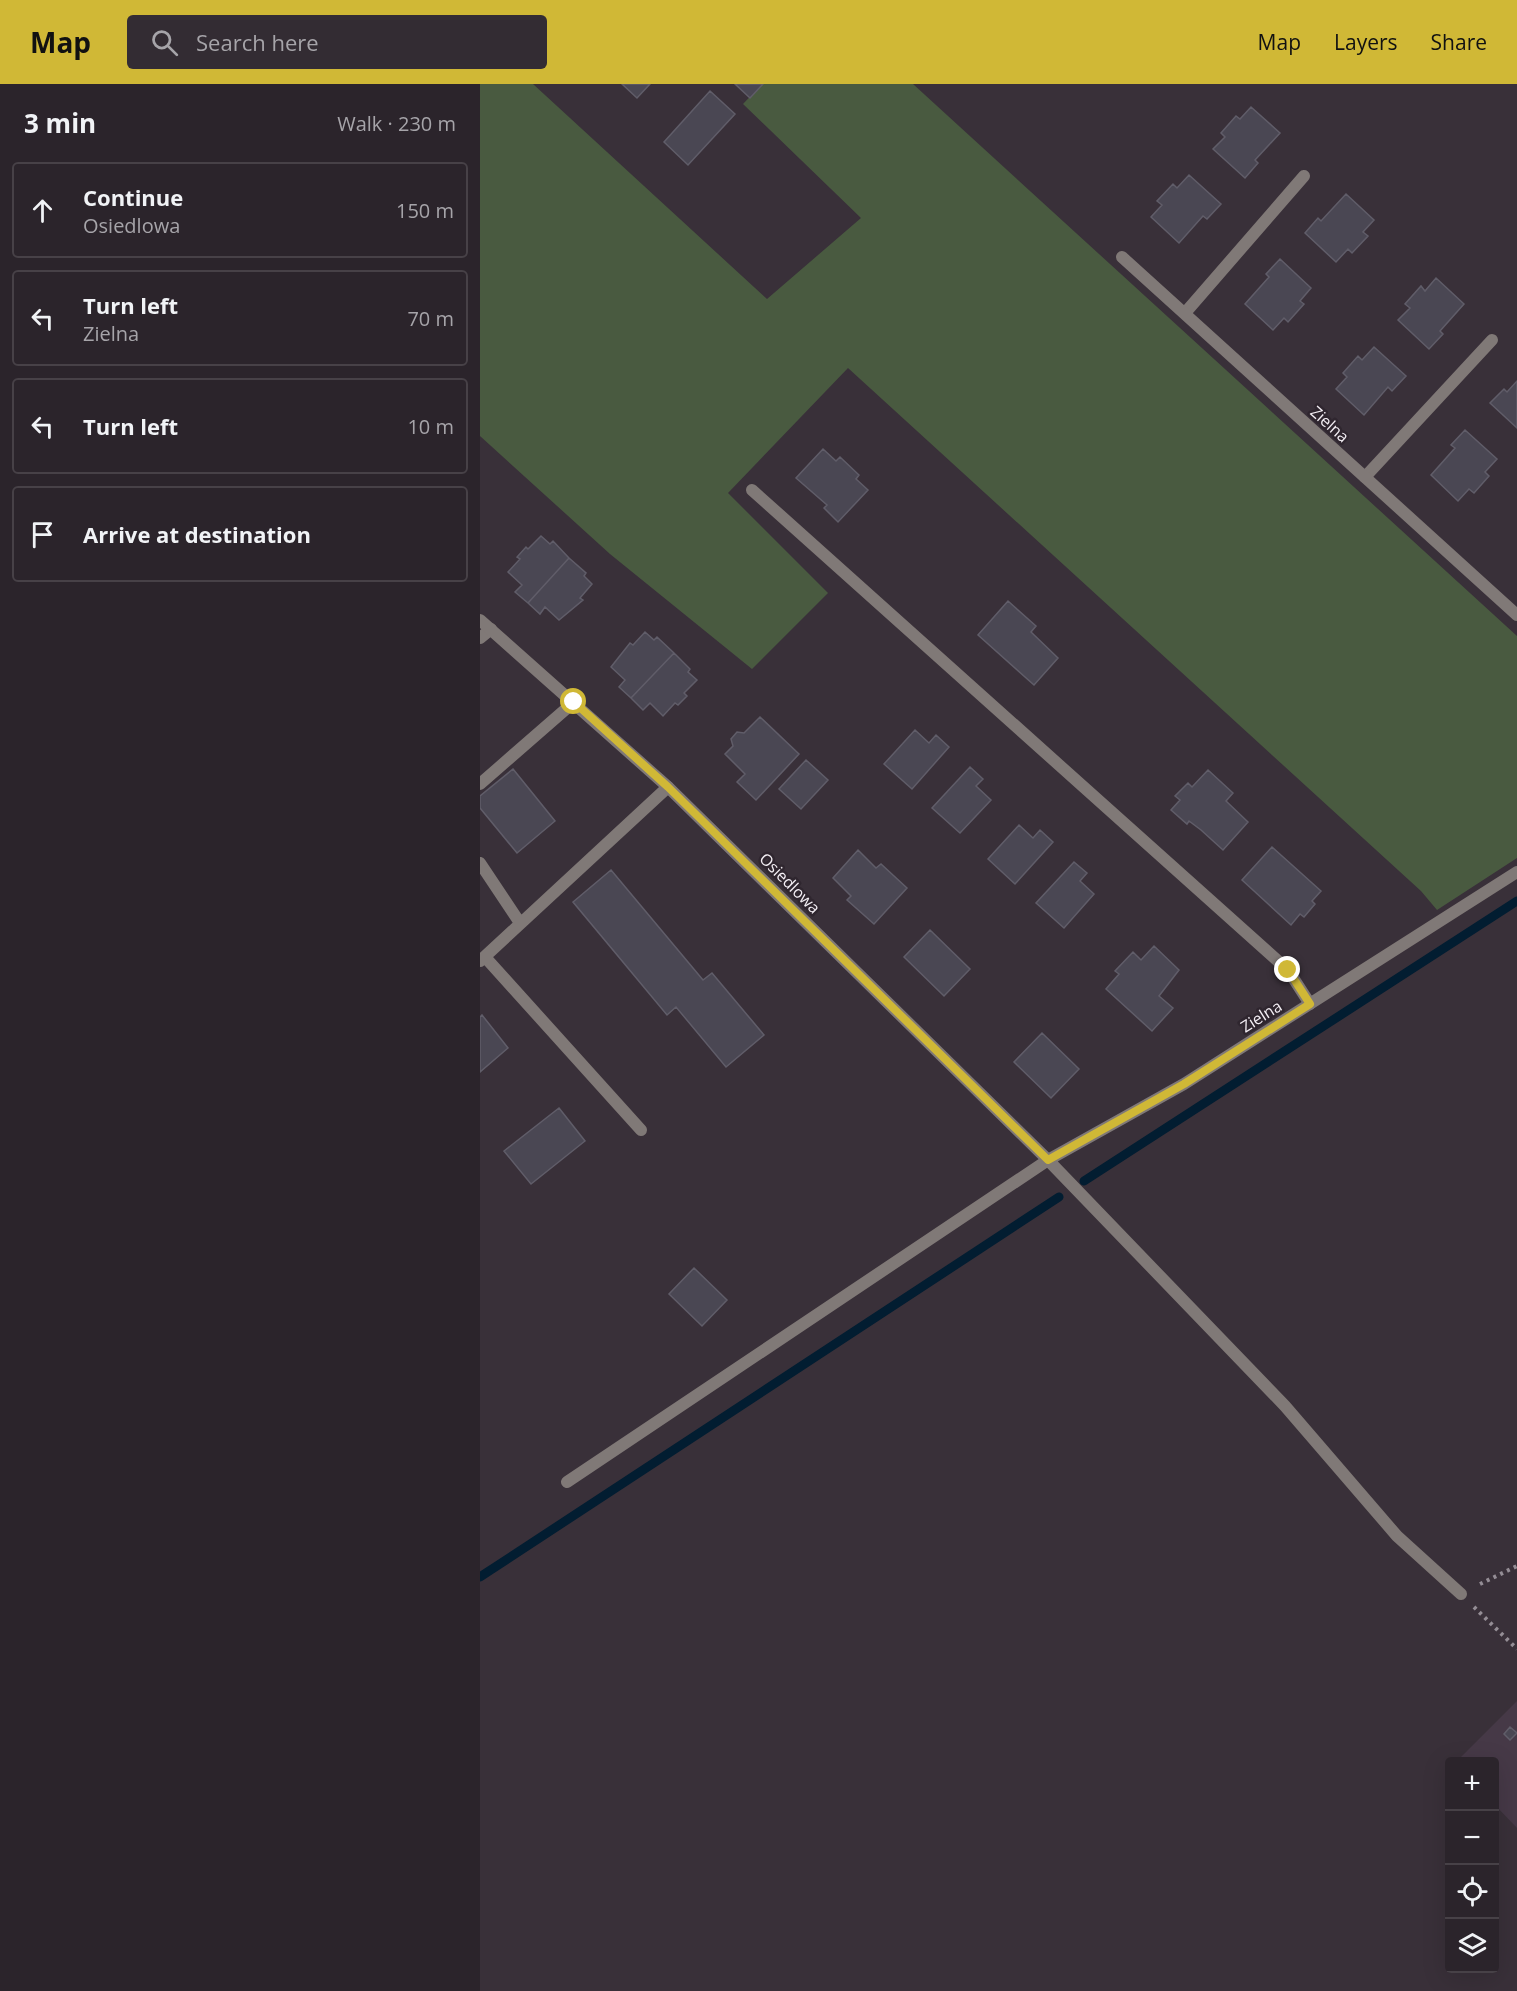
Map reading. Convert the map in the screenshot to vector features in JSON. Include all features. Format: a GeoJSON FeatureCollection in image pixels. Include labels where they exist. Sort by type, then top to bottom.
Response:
{"type":"FeatureCollection","features":[{"type":"Feature","properties":{"kind":"street"},"geometry":{"type":"LineString","coordinates":[[1185,313],[1304,176]]}},
{"type":"Feature","properties":{"kind":"street","name":"Zielna"},"geometry":{"type":"LineString","coordinates":[[1122,256],[1517,615]]}},
{"type":"Feature","properties":{"kind":"street"},"geometry":{"type":"LineString","coordinates":[[1365,477],[1492,340]]}},
{"type":"Feature","properties":{"kind":"street"},"geometry":{"type":"LineString","coordinates":[[752,490],[1288,970],[1310,1004]]}},
{"type":"Feature","properties":{"kind":"street","name":"Osiedlowa"},"geometry":{"type":"LineString","coordinates":[[480,620],[668,787],[1048,1160],[1285,1406],[1397,1536],[1461,1594]]}},
{"type":"Feature","properties":{"kind":"street"},"geometry":{"type":"LineString","coordinates":[[480,638],[491,629]]}},
{"type":"Feature","properties":{"kind":"street"},"geometry":{"type":"LineString","coordinates":[[480,784],[574,702]]}},
{"type":"Feature","properties":{"kind":"street"},"geometry":{"type":"LineString","coordinates":[[641,1130],[482,959],[668,787]]}},
{"type":"Feature","properties":{"kind":"street"},"geometry":{"type":"LineString","coordinates":[[480,863],[520,923]]}},
{"type":"Feature","properties":{"kind":"street","name":"Zielna"},"geometry":{"type":"LineString","coordinates":[[567,1482],[1048,1160],[1184,1084],[1517,872]]}},
{"type":"Feature","properties":{"kind":"path"},"geometry":{"type":"LineString","coordinates":[[1517,1566],[1461,1594],[1517,1649]]}},
{"type":"Feature","properties":{"kind":"shaded area"},"geometry":{"type":"Polygon","coordinates":[[[1517,1701],[1517,1828],[1499,1809],[1499,1757],[1461,1757],[1517,1701]]]}},
{"type":"Feature","properties":{"kind":"green space"},"geometry":{"type":"Polygon","coordinates":[[[480,84],[533,84],[767,299],[861,218],[743,104],[762,84],[913,84],[1517,636],[1517,858],[1437,910],[1421,891],[848,368],[728,493],[828,593],[752,669],[610,554],[480,436],[480,84]]]}},
{"type":"Feature","properties":{"kind":"building"},"geometry":{"type":"Polygon","coordinates":[[[622,84],[650,84],[637,98],[622,84]]]}},
{"type":"Feature","properties":{"kind":"building"},"geometry":{"type":"Polygon","coordinates":[[[735,84],[763,84],[750,98],[735,84]]]}},
{"type":"Feature","properties":{"kind":"building"},"geometry":{"type":"Polygon","coordinates":[[[710,91],[735,114],[688,165],[664,142],[710,91]]]}},
{"type":"Feature","properties":{"kind":"building"},"geometry":{"type":"Polygon","coordinates":[[[1251,107],[1280,133],[1255,160],[1258,163],[1245,178],[1213,149],[1225,137],[1221,133],[1236,116],[1240,119],[1251,107]]]}},
{"type":"Feature","properties":{"kind":"building"},"geometry":{"type":"Polygon","coordinates":[[[1189,175],[1221,204],[1207,219],[1203,216],[1179,243],[1151,217],[1162,205],[1157,201],[1173,184],[1177,188],[1189,175]]]}},
{"type":"Feature","properties":{"kind":"building"},"geometry":{"type":"Polygon","coordinates":[[[1346,194],[1374,220],[1363,232],[1368,236],[1352,253],[1348,249],[1336,262],[1305,233],[1318,218],[1321,221],[1346,194]]]}},
{"type":"Feature","properties":{"kind":"building"},"geometry":{"type":"Polygon","coordinates":[[[1280,259],[1311,288],[1300,301],[1304,304],[1288,322],[1284,318],[1273,330],[1245,304],[1269,277],[1266,274],[1280,259]]]}},
{"type":"Feature","properties":{"kind":"building"},"geometry":{"type":"Polygon","coordinates":[[[1436,278],[1464,304],[1440,331],[1443,334],[1429,349],[1398,320],[1410,308],[1405,304],[1421,286],[1425,291],[1436,278]]]}},
{"type":"Feature","properties":{"kind":"building"},"geometry":{"type":"Polygon","coordinates":[[[1374,347],[1406,376],[1392,391],[1388,387],[1364,415],[1336,389],[1347,377],[1343,373],[1358,356],[1362,360],[1374,347]]]}},
{"type":"Feature","properties":{"kind":"building"},"geometry":{"type":"Polygon","coordinates":[[[1517,381],[1517,428],[1490,403],[1504,389],[1507,392],[1517,381]]]}},
{"type":"Feature","properties":{"kind":"building"},"geometry":{"type":"Polygon","coordinates":[[[1465,430],[1497,459],[1485,472],[1489,476],[1474,493],[1469,489],[1458,501],[1431,475],[1455,448],[1451,445],[1465,430]]]}},
{"type":"Feature","properties":{"kind":"building"},"geometry":{"type":"Polygon","coordinates":[[[823,449],[836,461],[840,457],[859,475],[856,479],[868,490],[838,522],[824,508],[827,505],[796,478],[823,449]]]}},
{"type":"Feature","properties":{"kind":"building"},"geometry":{"type":"Polygon","coordinates":[[[541,536],[550,544],[553,541],[569,558],[528,603],[515,592],[522,585],[508,572],[520,559],[517,557],[526,547],[528,549],[541,536]]]}},
{"type":"Feature","properties":{"kind":"building"},"geometry":{"type":"Polygon","coordinates":[[[569,558],[586,573],[584,576],[592,584],[580,598],[583,600],[559,620],[545,607],[540,614],[528,603],[569,558]]]}},
{"type":"Feature","properties":{"kind":"building"},"geometry":{"type":"Polygon","coordinates":[[[1008,601],[1036,626],[1031,632],[1058,658],[1034,685],[978,635],[1008,601]]]}},
{"type":"Feature","properties":{"kind":"building"},"geometry":{"type":"Polygon","coordinates":[[[645,632],[654,640],[657,637],[674,653],[631,698],[619,687],[625,680],[611,667],[630,643],[633,645],[645,632]]]}},
{"type":"Feature","properties":{"kind":"building"},"geometry":{"type":"Polygon","coordinates":[[[674,653],[690,669],[688,672],[697,680],[684,693],[687,696],[678,705],[675,703],[663,716],[650,703],[643,710],[631,698],[674,653]]]}},
{"type":"Feature","properties":{"kind":"building"},"geometry":{"type":"Polygon","coordinates":[[[760,717],[799,754],[756,800],[737,782],[745,774],[725,754],[733,746],[731,739],[737,732],[744,733],[760,717]]]}},
{"type":"Feature","properties":{"kind":"building"},"geometry":{"type":"Polygon","coordinates":[[[915,730],[929,743],[936,735],[949,747],[912,789],[884,764],[915,730]]]}},
{"type":"Feature","properties":{"kind":"building"},"geometry":{"type":"Polygon","coordinates":[[[806,760],[828,780],[801,809],[779,789],[806,760]]]}},
{"type":"Feature","properties":{"kind":"building"},"geometry":{"type":"Polygon","coordinates":[[[970,767],[983,779],[976,786],[991,800],[960,833],[932,808],[970,767]]]}},
{"type":"Feature","properties":{"kind":"building"},"geometry":{"type":"Polygon","coordinates":[[[513,769],[555,821],[517,853],[480,808],[480,796],[513,769]]]}},
{"type":"Feature","properties":{"kind":"building"},"geometry":{"type":"Polygon","coordinates":[[[1208,770],[1233,793],[1226,801],[1248,822],[1223,850],[1201,830],[1189,821],[1187,824],[1171,810],[1180,800],[1175,796],[1188,783],[1192,787],[1208,770]]]}},
{"type":"Feature","properties":{"kind":"building"},"geometry":{"type":"Polygon","coordinates":[[[1019,825],[1033,838],[1040,830],[1053,842],[1015,884],[988,859],[1019,825]]]}},
{"type":"Feature","properties":{"kind":"building"},"geometry":{"type":"Polygon","coordinates":[[[1272,847],[1321,891],[1312,901],[1315,904],[1304,917],[1300,914],[1291,925],[1242,880],[1272,847]]]}},
{"type":"Feature","properties":{"kind":"building"},"geometry":{"type":"Polygon","coordinates":[[[858,850],[876,868],[881,864],[907,888],[874,924],[847,900],[851,896],[833,878],[858,850]]]}},
{"type":"Feature","properties":{"kind":"building"},"geometry":{"type":"Polygon","coordinates":[[[1074,862],[1087,873],[1080,881],[1094,894],[1064,928],[1036,903],[1074,862]]]}},
{"type":"Feature","properties":{"kind":"building"},"geometry":{"type":"Polygon","coordinates":[[[611,870],[703,980],[712,973],[764,1035],[726,1067],[676,1007],[667,1015],[573,902],[611,870]]]}},
{"type":"Feature","properties":{"kind":"building"},"geometry":{"type":"Polygon","coordinates":[[[930,930],[970,969],[944,996],[904,957],[930,930]]]}},
{"type":"Feature","properties":{"kind":"building"},"geometry":{"type":"Polygon","coordinates":[[[1154,946],[1179,970],[1159,996],[1173,1008],[1152,1031],[1106,989],[1119,974],[1115,971],[1133,952],[1141,960],[1154,946]]]}},
{"type":"Feature","properties":{"kind":"building"},"geometry":{"type":"Polygon","coordinates":[[[482,1015],[508,1048],[480,1072],[480,1017],[482,1015]]]}},
{"type":"Feature","properties":{"kind":"building"},"geometry":{"type":"Polygon","coordinates":[[[1042,1033],[1079,1069],[1051,1098],[1014,1062],[1042,1033]]]}},
{"type":"Feature","properties":{"kind":"building"},"geometry":{"type":"Polygon","coordinates":[[[559,1108],[585,1141],[531,1184],[504,1151],[559,1108]]]}},
{"type":"Feature","properties":{"kind":"building"},"geometry":{"type":"Polygon","coordinates":[[[694,1268],[727,1300],[702,1326],[669,1294],[694,1268]]]}},
{"type":"Feature","properties":{"kind":"building"},"geometry":{"type":"Polygon","coordinates":[[[1510,1727],[1517,1733],[1510,1740],[1504,1734],[1510,1727]]]}},
{"type":"Feature","properties":{"kind":"waterway"},"geometry":{"type":"LineString","coordinates":[[1084,1181],[1517,901]]}},
{"type":"Feature","properties":{"kind":"waterway"},"geometry":{"type":"LineString","coordinates":[[480,1577],[1059,1197]]}},
{"type":"Feature","properties":{"kind":"route"},"geometry":{"type":"LineString","coordinates":[[574,702],[668,787],[1048,1160],[1184,1084],[1310,1004],[1288,970]]}}]}
